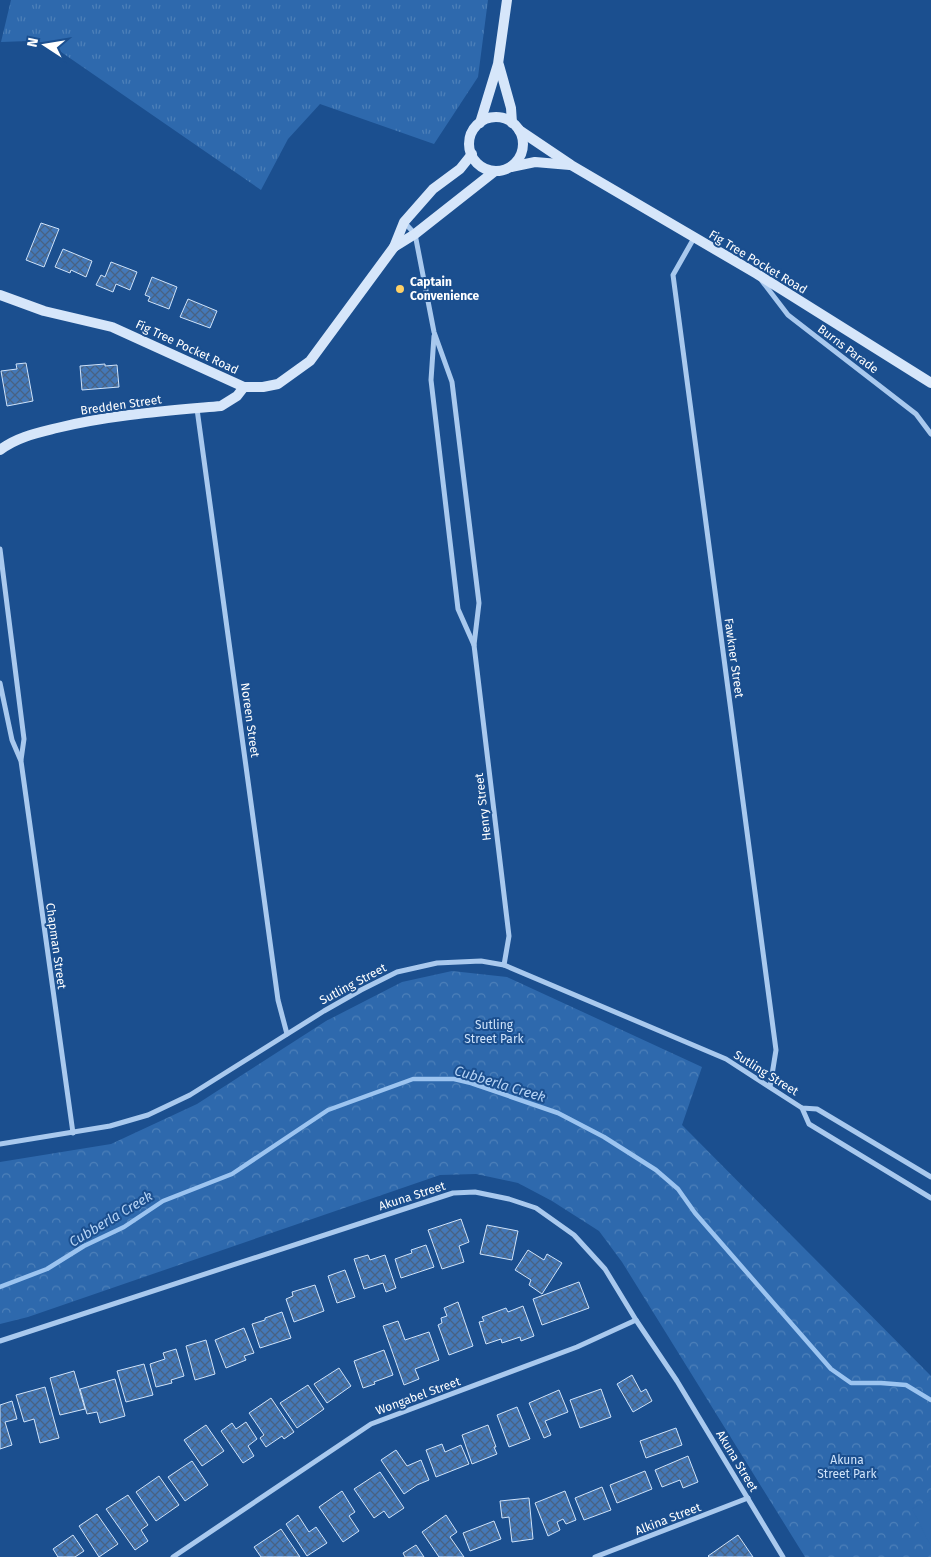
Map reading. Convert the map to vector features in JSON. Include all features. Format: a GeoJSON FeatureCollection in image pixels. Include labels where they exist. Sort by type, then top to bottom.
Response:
{"type":"FeatureCollection","features":[{"type":"Feature","properties":{"kind":"main road"},"geometry":{"type":"LineString","coordinates":[[480,123],[498,64],[507,0]]}},
{"type":"Feature","properties":{"kind":"main road"},"geometry":{"type":"LineString","coordinates":[[498,64],[516,126],[522,137],[521,154],[511,167],[495,171],[481,166],[472,154],[470,146],[470,137],[474,129],[480,123],[496,117],[505,119],[516,126]]}},
{"type":"Feature","properties":{"kind":"main road","name":"Fig Tree Pocket Road"},"geometry":{"type":"LineString","coordinates":[[516,126],[571,165],[757,274],[931,383]]}},
{"type":"Feature","properties":{"kind":"main road","name":"Fig Tree Pocket Road"},"geometry":{"type":"LineString","coordinates":[[0,295],[44,311],[112,327],[244,387],[263,387],[278,384],[310,361],[394,247],[404,222],[433,189],[460,169],[472,154]]}},
{"type":"Feature","properties":{"kind":"main road","name":"Fig Tree Pocket Road"},"geometry":{"type":"LineString","coordinates":[[511,167],[535,162],[571,165]]}},
{"type":"Feature","properties":{"kind":"main road","name":"Fig Tree Pocket Road"},"geometry":{"type":"LineString","coordinates":[[394,247],[415,234],[495,171]]}},
{"type":"Feature","properties":{"kind":"main road","name":"Bredden Street"},"geometry":{"type":"LineString","coordinates":[[0,450],[26,436],[89,420],[221,406],[237,396],[244,387]]}},
{"type":"Feature","properties":{"kind":"street"},"geometry":{"type":"LineString","coordinates":[[404,222],[415,234]]}},
{"type":"Feature","properties":{"kind":"street","name":"Henry Street"},"geometry":{"type":"LineString","coordinates":[[415,234],[434,332],[452,382],[479,603],[474,645],[509,936],[504,966]]}},
{"type":"Feature","properties":{"kind":"street","name":"Fawkner Street"},"geometry":{"type":"LineString","coordinates":[[694,238],[673,275],[776,1050],[770,1086]]}},
{"type":"Feature","properties":{"kind":"street","name":"Burns Parade"},"geometry":{"type":"LineString","coordinates":[[757,274],[788,315],[916,414],[931,434]]}},
{"type":"Feature","properties":{"kind":"street","name":"Henry Street"},"geometry":{"type":"LineString","coordinates":[[434,332],[431,380],[458,609],[474,645]]}},
{"type":"Feature","properties":{"kind":"street","name":"Noreen Street"},"geometry":{"type":"LineString","coordinates":[[197,408],[278,1000],[287,1034]]}},
{"type":"Feature","properties":{"kind":"street","name":"Chapman Street"},"geometry":{"type":"LineString","coordinates":[[0,549],[24,739],[21,761]]}},
{"type":"Feature","properties":{"kind":"street","name":"Chapman Street"},"geometry":{"type":"LineString","coordinates":[[0,683],[12,740],[21,761],[73,1133]]}},
{"type":"Feature","properties":{"kind":"street","name":"Sutling Street"},"geometry":{"type":"LineString","coordinates":[[0,1144],[110,1126],[148,1115],[190,1095],[361,990],[397,972],[437,963],[481,961],[504,966],[726,1059],[802,1108],[817,1109],[931,1177]]}},
{"type":"Feature","properties":{"kind":"street","name":"Sutling Street"},"geometry":{"type":"LineString","coordinates":[[802,1108],[808,1124],[931,1198]]}},
{"type":"Feature","properties":{"kind":"street","name":"Akuna Street"},"geometry":{"type":"LineString","coordinates":[[0,1341],[453,1193],[475,1192],[509,1199],[536,1208],[574,1235],[605,1269],[676,1381],[783,1557]]}},
{"type":"Feature","properties":{"kind":"street","name":"Wongabel Street"},"geometry":{"type":"LineString","coordinates":[[173,1557],[371,1424],[577,1347],[636,1320]]}},
{"type":"Feature","properties":{"kind":"street","name":"Alkina Street"},"geometry":{"type":"LineString","coordinates":[[595,1557],[748,1498]]}},
{"type":"Feature","properties":{"kind":"green space"},"geometry":{"type":"Polygon","coordinates":[[[11,0],[488,0],[478,77],[434,144],[320,104],[288,139],[261,190],[48,43],[28,41],[1,42],[11,0]]]}},
{"type":"Feature","properties":{"kind":"green space"},"geometry":{"type":"Polygon","coordinates":[[[452,971],[507,977],[702,1067],[682,1125],[931,1376],[931,1557],[805,1557],[622,1262],[599,1231],[552,1201],[518,1183],[476,1174],[440,1175],[28,1317],[0,1324],[0,1162],[111,1144],[197,1104],[326,1021],[402,982],[452,971]]]}},
{"type":"Feature","properties":{"kind":"green space"},"geometry":{"type":"Polygon","coordinates":[[[931,1499],[931,1546],[912,1509],[931,1499]]]}},
{"type":"Feature","properties":{"kind":"building"},"geometry":{"type":"Polygon","coordinates":[[[41,223],[59,229],[44,267],[26,260],[41,223]]]}},
{"type":"Feature","properties":{"kind":"building"},"geometry":{"type":"Polygon","coordinates":[[[63,249],[92,261],[86,277],[71,270],[70,273],[55,267],[63,249]]]}},
{"type":"Feature","properties":{"kind":"building"},"geometry":{"type":"Polygon","coordinates":[[[111,262],[137,272],[130,290],[116,284],[113,292],[96,285],[101,275],[105,277],[111,262]]]}},
{"type":"Feature","properties":{"kind":"building"},"geometry":{"type":"Polygon","coordinates":[[[152,277],[177,287],[169,309],[148,301],[150,297],[145,295],[152,277]]]}},
{"type":"Feature","properties":{"kind":"building"},"geometry":{"type":"Polygon","coordinates":[[[188,299],[217,311],[210,328],[180,317],[188,299]]]}},
{"type":"Feature","properties":{"kind":"building"},"geometry":{"type":"Polygon","coordinates":[[[26,363],[33,401],[7,406],[1,371],[17,369],[16,364],[26,363]]]}},
{"type":"Feature","properties":{"kind":"building"},"geometry":{"type":"Polygon","coordinates":[[[105,364],[105,366],[117,365],[119,387],[82,390],[80,366],[105,364]]]}},
{"type":"Feature","properties":{"kind":"building"},"geometry":{"type":"Polygon","coordinates":[[[461,1219],[469,1242],[459,1246],[464,1262],[442,1269],[428,1230],[461,1219]]]}},
{"type":"Feature","properties":{"kind":"building"},"geometry":{"type":"Polygon","coordinates":[[[487,1225],[518,1231],[512,1260],[480,1254],[487,1225]]]}},
{"type":"Feature","properties":{"kind":"building"},"geometry":{"type":"Polygon","coordinates":[[[426,1245],[434,1267],[401,1278],[395,1259],[412,1253],[411,1250],[426,1245]]]}},
{"type":"Feature","properties":{"kind":"building"},"geometry":{"type":"Polygon","coordinates":[[[528,1250],[544,1260],[547,1254],[562,1263],[542,1294],[529,1285],[531,1280],[515,1270],[528,1250]]]}},
{"type":"Feature","properties":{"kind":"building"},"geometry":{"type":"Polygon","coordinates":[[[368,1255],[370,1260],[385,1255],[396,1288],[386,1292],[383,1283],[364,1289],[354,1259],[368,1255]]]}},
{"type":"Feature","properties":{"kind":"building"},"geometry":{"type":"Polygon","coordinates":[[[345,1270],[355,1297],[337,1303],[328,1276],[345,1270]]]}},
{"type":"Feature","properties":{"kind":"building"},"geometry":{"type":"Polygon","coordinates":[[[579,1282],[589,1308],[542,1325],[533,1299],[579,1282]]]}},
{"type":"Feature","properties":{"kind":"building"},"geometry":{"type":"Polygon","coordinates":[[[315,1285],[324,1311],[294,1322],[286,1299],[293,1296],[292,1292],[315,1285]]]}},
{"type":"Feature","properties":{"kind":"building"},"geometry":{"type":"Polygon","coordinates":[[[458,1302],[473,1346],[449,1355],[438,1325],[442,1323],[441,1318],[447,1316],[444,1308],[458,1302]]]}},
{"type":"Feature","properties":{"kind":"building"},"geometry":{"type":"Polygon","coordinates":[[[523,1306],[534,1336],[521,1341],[520,1337],[502,1343],[501,1339],[486,1344],[479,1322],[484,1321],[482,1317],[506,1308],[508,1312],[523,1306]]]}},
{"type":"Feature","properties":{"kind":"building"},"geometry":{"type":"Polygon","coordinates":[[[282,1312],[291,1338],[260,1348],[252,1324],[282,1312]]]}},
{"type":"Feature","properties":{"kind":"building"},"geometry":{"type":"Polygon","coordinates":[[[398,1321],[405,1340],[429,1332],[439,1360],[415,1369],[419,1379],[404,1385],[383,1326],[398,1321]]]}},
{"type":"Feature","properties":{"kind":"building"},"geometry":{"type":"Polygon","coordinates":[[[244,1328],[254,1353],[244,1356],[246,1360],[226,1368],[215,1340],[244,1328]]]}},
{"type":"Feature","properties":{"kind":"building"},"geometry":{"type":"Polygon","coordinates":[[[206,1340],[215,1374],[195,1380],[186,1346],[206,1340]]]}},
{"type":"Feature","properties":{"kind":"building"},"geometry":{"type":"Polygon","coordinates":[[[176,1349],[184,1376],[171,1380],[172,1383],[156,1387],[150,1364],[165,1359],[163,1353],[176,1349]]]}},
{"type":"Feature","properties":{"kind":"building"},"geometry":{"type":"Polygon","coordinates":[[[384,1350],[393,1375],[363,1388],[354,1361],[384,1350]]]}},
{"type":"Feature","properties":{"kind":"building"},"geometry":{"type":"Polygon","coordinates":[[[144,1364],[153,1395],[126,1402],[117,1371],[144,1364]]]}},
{"type":"Feature","properties":{"kind":"building"},"geometry":{"type":"Polygon","coordinates":[[[339,1368],[351,1386],[327,1403],[314,1384],[339,1368]]]}},
{"type":"Feature","properties":{"kind":"building"},"geometry":{"type":"Polygon","coordinates":[[[74,1371],[85,1409],[60,1415],[50,1378],[74,1371]]]}},
{"type":"Feature","properties":{"kind":"building"},"geometry":{"type":"Polygon","coordinates":[[[632,1375],[641,1392],[646,1389],[652,1401],[633,1412],[617,1384],[632,1375]]]}},
{"type":"Feature","properties":{"kind":"building"},"geometry":{"type":"Polygon","coordinates":[[[115,1379],[125,1416],[100,1423],[97,1412],[87,1414],[80,1389],[115,1379]]]}},
{"type":"Feature","properties":{"kind":"building"},"geometry":{"type":"Polygon","coordinates":[[[308,1385],[324,1409],[297,1428],[280,1403],[308,1385]]]}},
{"type":"Feature","properties":{"kind":"building"},"geometry":{"type":"Polygon","coordinates":[[[45,1387],[59,1438],[40,1443],[34,1419],[24,1422],[16,1395],[45,1387]]]}},
{"type":"Feature","properties":{"kind":"building"},"geometry":{"type":"Polygon","coordinates":[[[601,1389],[611,1417],[580,1428],[570,1400],[601,1389]]]}},
{"type":"Feature","properties":{"kind":"building"},"geometry":{"type":"Polygon","coordinates":[[[559,1390],[568,1412],[545,1421],[551,1435],[544,1438],[529,1403],[559,1390]]]}},
{"type":"Feature","properties":{"kind":"building"},"geometry":{"type":"Polygon","coordinates":[[[271,1398],[294,1432],[284,1439],[282,1436],[266,1447],[260,1438],[264,1435],[249,1413],[271,1398]]]}},
{"type":"Feature","properties":{"kind":"building"},"geometry":{"type":"Polygon","coordinates":[[[12,1401],[17,1419],[5,1422],[12,1445],[0,1449],[0,1405],[12,1401]]]}},
{"type":"Feature","properties":{"kind":"building"},"geometry":{"type":"Polygon","coordinates":[[[517,1407],[530,1439],[509,1447],[497,1415],[517,1407]]]}},
{"type":"Feature","properties":{"kind":"building"},"geometry":{"type":"Polygon","coordinates":[[[246,1422],[257,1439],[248,1446],[254,1456],[243,1463],[221,1431],[232,1423],[236,1429],[246,1422]]]}},
{"type":"Feature","properties":{"kind":"building"},"geometry":{"type":"Polygon","coordinates":[[[206,1425],[224,1451],[202,1466],[184,1440],[206,1425]]]}},
{"type":"Feature","properties":{"kind":"building"},"geometry":{"type":"Polygon","coordinates":[[[488,1425],[497,1454],[472,1464],[462,1435],[488,1425]]]}},
{"type":"Feature","properties":{"kind":"building"},"geometry":{"type":"Polygon","coordinates":[[[676,1428],[682,1445],[646,1458],[640,1441],[676,1428]]]}},
{"type":"Feature","properties":{"kind":"building"},"geometry":{"type":"Polygon","coordinates":[[[442,1444],[445,1452],[461,1445],[469,1464],[436,1477],[426,1450],[442,1444]]]}},
{"type":"Feature","properties":{"kind":"building"},"geometry":{"type":"Polygon","coordinates":[[[396,1450],[407,1466],[421,1460],[429,1480],[417,1485],[404,1494],[381,1460],[396,1450]]]}},
{"type":"Feature","properties":{"kind":"building"},"geometry":{"type":"Polygon","coordinates":[[[688,1456],[698,1482],[683,1488],[680,1480],[662,1487],[655,1470],[688,1456]]]}},
{"type":"Feature","properties":{"kind":"building"},"geometry":{"type":"Polygon","coordinates":[[[192,1461],[208,1485],[185,1501],[168,1477],[192,1461]]]}},
{"type":"Feature","properties":{"kind":"building"},"geometry":{"type":"Polygon","coordinates":[[[645,1471],[652,1489],[617,1503],[610,1485],[645,1471]]]}},
{"type":"Feature","properties":{"kind":"building"},"geometry":{"type":"Polygon","coordinates":[[[380,1472],[404,1508],[389,1518],[384,1511],[374,1518],[354,1489],[380,1472]]]}},
{"type":"Feature","properties":{"kind":"building"},"geometry":{"type":"Polygon","coordinates":[[[159,1476],[179,1505],[156,1521],[136,1492],[159,1476]]]}},
{"type":"Feature","properties":{"kind":"building"},"geometry":{"type":"Polygon","coordinates":[[[602,1487],[611,1510],[584,1520],[575,1498],[602,1487]]]}},
{"type":"Feature","properties":{"kind":"building"},"geometry":{"type":"Polygon","coordinates":[[[342,1491],[355,1512],[349,1516],[359,1531],[343,1542],[319,1507],[342,1491]]]}},
{"type":"Feature","properties":{"kind":"building"},"geometry":{"type":"Polygon","coordinates":[[[565,1491],[576,1520],[566,1524],[563,1519],[557,1522],[560,1530],[548,1536],[535,1503],[565,1491]]]}},
{"type":"Feature","properties":{"kind":"building"},"geometry":{"type":"Polygon","coordinates":[[[128,1495],[148,1525],[141,1530],[148,1541],[135,1550],[106,1509],[128,1495]]]}},
{"type":"Feature","properties":{"kind":"building"},"geometry":{"type":"Polygon","coordinates":[[[529,1498],[533,1539],[512,1542],[509,1517],[502,1518],[500,1501],[529,1498]]]}},
{"type":"Feature","properties":{"kind":"building"},"geometry":{"type":"Polygon","coordinates":[[[97,1514],[118,1544],[99,1557],[79,1526],[97,1514]]]}},
{"type":"Feature","properties":{"kind":"building"},"geometry":{"type":"Polygon","coordinates":[[[298,1515],[309,1532],[316,1527],[327,1543],[307,1556],[286,1524],[298,1515]]]}},
{"type":"Feature","properties":{"kind":"building"},"geometry":{"type":"Polygon","coordinates":[[[446,1515],[457,1532],[450,1537],[464,1557],[439,1557],[422,1532],[446,1515]]]}},
{"type":"Feature","properties":{"kind":"building"},"geometry":{"type":"Polygon","coordinates":[[[494,1521],[501,1539],[470,1551],[463,1533],[494,1521]]]}},
{"type":"Feature","properties":{"kind":"building"},"geometry":{"type":"Polygon","coordinates":[[[281,1529],[300,1557],[261,1557],[254,1547],[281,1529]]]}},
{"type":"Feature","properties":{"kind":"building"},"geometry":{"type":"Polygon","coordinates":[[[73,1535],[84,1551],[75,1557],[58,1557],[53,1549],[73,1535]]]}},
{"type":"Feature","properties":{"kind":"building"},"geometry":{"type":"Polygon","coordinates":[[[738,1535],[753,1557],[708,1556],[738,1535]]]}},
{"type":"Feature","properties":{"kind":"building"},"geometry":{"type":"Polygon","coordinates":[[[416,1545],[424,1557],[405,1557],[403,1553],[416,1545]]]}},
{"type":"Feature","properties":{"kind":"waterway","name":"Cubberla Creek"},"geometry":{"type":"LineString","coordinates":[[0,1287],[47,1269],[84,1246],[124,1227],[163,1201],[232,1174],[328,1110],[413,1079],[454,1079],[558,1113],[604,1137],[656,1170],[678,1189],[695,1213],[831,1369],[851,1383],[906,1385],[931,1400]]}},
{"type":"Feature","properties":{"kind":"place","name":"Captain Convenience"},"geometry":{"type":"Point","coordinates":[400,289]}},
{"type":"Feature","properties":{"kind":"park label","name":"Sutling Street Park"},"geometry":{"type":"Point","coordinates":[494,1032]}},
{"type":"Feature","properties":{"kind":"park label","name":"Akuna Street Park"},"geometry":{"type":"Point","coordinates":[847,1467]}}]}
